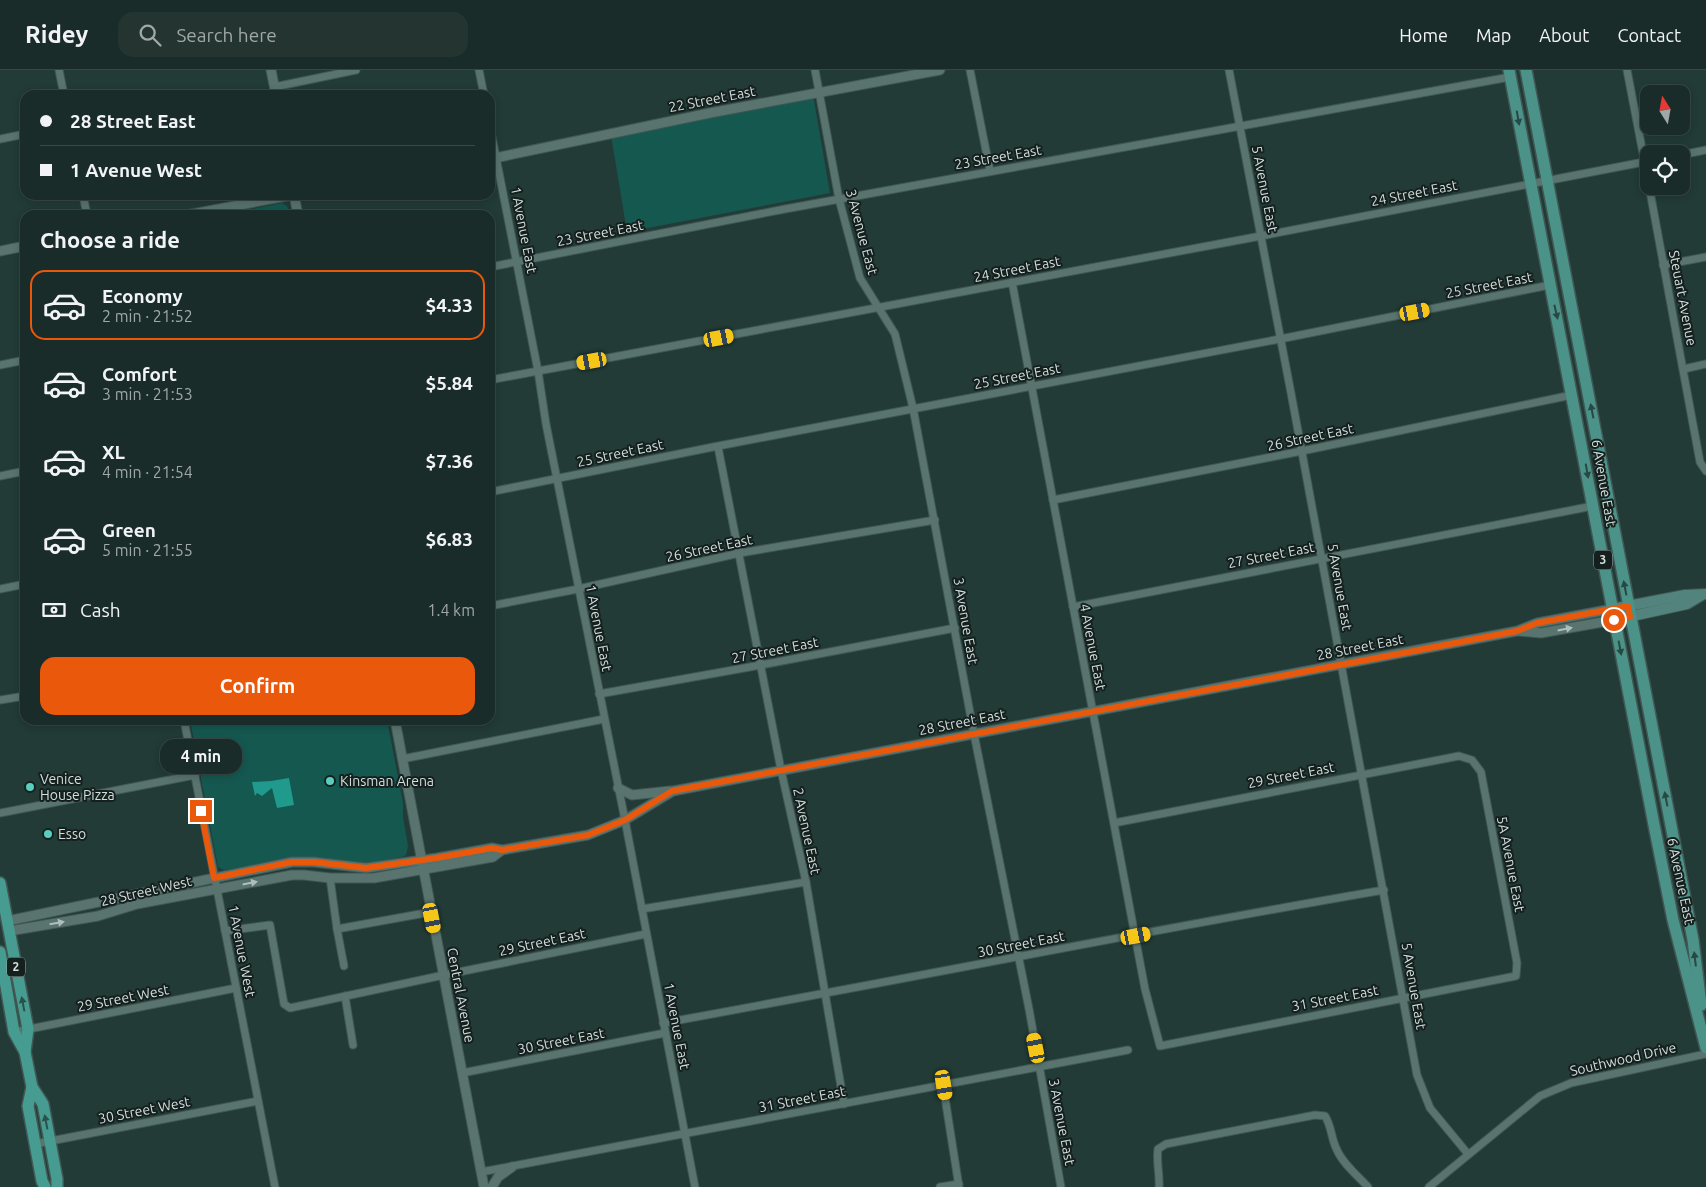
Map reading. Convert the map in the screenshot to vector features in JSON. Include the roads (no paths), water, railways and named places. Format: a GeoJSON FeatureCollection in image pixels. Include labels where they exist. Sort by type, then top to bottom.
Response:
{"type":"FeatureCollection","features":[{"type":"Feature","properties":{"kind":"highway","name":"2"},"geometry":{"type":"LineString","coordinates":[[0,883],[4,927],[28,1029],[25,1052]]}},
{"type":"Feature","properties":{"kind":"highway","name":"2"},"geometry":{"type":"LineString","coordinates":[[0,952],[14,1032],[25,1052],[32,1087],[42,1104],[57,1187]]}},
{"type":"Feature","properties":{"kind":"highway","name":"2"},"geometry":{"type":"LineString","coordinates":[[32,1087],[28,1106],[42,1181],[45,1187]]}},
{"type":"Feature","properties":{"kind":"main road","name":"6 Avenue East"},"geometry":{"type":"LineString","coordinates":[[1526,70],[1693,940],[1706,1042]]}},
{"type":"Feature","properties":{"kind":"main road","name":"6 Avenue East"},"geometry":{"type":"LineString","coordinates":[[1510,73],[1550,285],[1562,336],[1613,614],[1674,920],[1706,1048]]}},
{"type":"Feature","properties":{"kind":"main road","name":"28 Street East"},"geometry":{"type":"LineString","coordinates":[[1613,614],[1687,604],[1704,594]]}},
{"type":"Feature","properties":{"kind":"street"},"geometry":{"type":"LineString","coordinates":[[59,70],[63,90]]}},
{"type":"Feature","properties":{"kind":"street"},"geometry":{"type":"LineString","coordinates":[[271,70],[275,90]]}},
{"type":"Feature","properties":{"kind":"street"},"geometry":{"type":"LineString","coordinates":[[279,90],[356,70]]}},
{"type":"Feature","properties":{"kind":"street"},"geometry":{"type":"LineString","coordinates":[[479,70],[483,90]]}},
{"type":"Feature","properties":{"kind":"street","name":"3 Avenue East"},"geometry":{"type":"LineString","coordinates":[[815,70],[839,199],[860,278],[895,334],[913,408],[974,734],[1040,1067],[1061,1187]]}},
{"type":"Feature","properties":{"kind":"street","name":"22 Street East"},"geometry":{"type":"LineString","coordinates":[[495,158],[819,92],[940,70]]}},
{"type":"Feature","properties":{"kind":"street"},"geometry":{"type":"LineString","coordinates":[[970,70],[990,171]]}},
{"type":"Feature","properties":{"kind":"street","name":"5 Avenue East"},"geometry":{"type":"LineString","coordinates":[[1229,70],[1302,451],[1417,1075],[1430,1108],[1468,1154]]}},
{"type":"Feature","properties":{"kind":"street","name":"Steuart Avenue"},"geometry":{"type":"LineString","coordinates":[[1627,70],[1643,145]]}},
{"type":"Feature","properties":{"kind":"street","name":"23 Street East"},"geometry":{"type":"LineString","coordinates":[[495,266],[839,199],[1240,127],[1510,73]]}},
{"type":"Feature","properties":{"kind":"street"},"geometry":{"type":"LineString","coordinates":[[0,139],[20,135]]}},
{"type":"Feature","properties":{"kind":"street"},"geometry":{"type":"LineString","coordinates":[[1690,153],[1706,150]]}},
{"type":"Feature","properties":{"kind":"street","name":"24 Street East"},"geometry":{"type":"LineString","coordinates":[[495,379],[1261,236],[1640,162]]}},
{"type":"Feature","properties":{"kind":"street","name":"1 Avenue East"},"geometry":{"type":"LineString","coordinates":[[495,167],[517,262],[546,424],[625,820],[695,1187]]}},
{"type":"Feature","properties":{"kind":"street","name":"Steuart Avenue"},"geometry":{"type":"LineString","coordinates":[[1651,195],[1700,462],[1706,471]]}},
{"type":"Feature","properties":{"kind":"street"},"geometry":{"type":"LineString","coordinates":[[214,210],[266,200]]}},
{"type":"Feature","properties":{"kind":"street"},"geometry":{"type":"LineString","coordinates":[[0,251],[20,247]]}},
{"type":"Feature","properties":{"kind":"street"},"geometry":{"type":"LineString","coordinates":[[1663,265],[1706,257]]}},
{"type":"Feature","properties":{"kind":"street","name":"4 Avenue East"},"geometry":{"type":"LineString","coordinates":[[1012,282],[1145,988],[1160,1046]]}},
{"type":"Feature","properties":{"kind":"street","name":"25 Street East"},"geometry":{"type":"LineString","coordinates":[[495,491],[1550,285]]}},
{"type":"Feature","properties":{"kind":"street"},"geometry":{"type":"LineString","coordinates":[[0,365],[20,361]]}},
{"type":"Feature","properties":{"kind":"street"},"geometry":{"type":"LineString","coordinates":[[1684,368],[1706,364]]}},
{"type":"Feature","properties":{"kind":"street","name":"26 Street East"},"geometry":{"type":"LineString","coordinates":[[1053,500],[1572,395]]}},
{"type":"Feature","properties":{"kind":"street","name":"2 Avenue East"},"geometry":{"type":"LineString","coordinates":[[718,447],[781,770],[806,882],[844,1104]]}},
{"type":"Feature","properties":{"kind":"street"},"geometry":{"type":"LineString","coordinates":[[0,476],[20,472]]}},
{"type":"Feature","properties":{"kind":"street","name":"27 Street East"},"geometry":{"type":"LineString","coordinates":[[1073,607],[1593,506]]}},
{"type":"Feature","properties":{"kind":"street","name":"26 Street East"},"geometry":{"type":"LineString","coordinates":[[495,605],[578,589],[740,553],[935,520]]}},
{"type":"Feature","properties":{"kind":"street"},"geometry":{"type":"LineString","coordinates":[[0,589],[20,585]]}},
{"type":"Feature","properties":{"kind":"street","name":"28 Street East"},"geometry":{"type":"LineString","coordinates":[[422,860],[492,848],[502,850],[588,835],[625,820],[672,791],[1517,631],[1537,623],[1613,614]]}},
{"type":"Feature","properties":{"kind":"street","name":"27 Street East"},"geometry":{"type":"LineString","coordinates":[[599,694],[955,628]]}},
{"type":"Feature","properties":{"kind":"street"},"geometry":{"type":"LineString","coordinates":[[0,700],[20,697]]}},
{"type":"Feature","properties":{"kind":"street"},"geometry":{"type":"LineString","coordinates":[[402,759],[604,719]]}},
{"type":"Feature","properties":{"kind":"street","name":"1 Avenue West"},"geometry":{"type":"LineString","coordinates":[[185,725],[275,1187]]}},
{"type":"Feature","properties":{"kind":"street","name":"Central Avenue"},"geometry":{"type":"LineString","coordinates":[[396,725],[484,1187]]}},
{"type":"Feature","properties":{"kind":"street","name":"29 Street East"},"geometry":{"type":"LineString","coordinates":[[1114,823],[1459,756],[1472,760]]}},
{"type":"Feature","properties":{"kind":"street","name":"5A Avenue East"},"geometry":{"type":"LineString","coordinates":[[1472,760],[1481,772],[1517,963],[1516,976]]}},
{"type":"Feature","properties":{"kind":"street"},"geometry":{"type":"LineString","coordinates":[[0,813],[195,775]]}},
{"type":"Feature","properties":{"kind":"street"},"geometry":{"type":"LineString","coordinates":[[618,788],[632,795],[672,791]]}},
{"type":"Feature","properties":{"kind":"street","name":"28 Street West"},"geometry":{"type":"LineString","coordinates":[[4,927],[98,916],[137,904],[292,875],[330,878],[374,878],[493,858],[502,850]]}},
{"type":"Feature","properties":{"kind":"street","name":"28 Street West"},"geometry":{"type":"LineString","coordinates":[[4,927],[214,878],[292,862],[314,862],[366,868],[422,860]]}},
{"type":"Feature","properties":{"kind":"street"},"geometry":{"type":"LineString","coordinates":[[330,878],[344,966]]}},
{"type":"Feature","properties":{"kind":"street"},"geometry":{"type":"LineString","coordinates":[[642,909],[806,882]]}},
{"type":"Feature","properties":{"kind":"street","name":"30 Street East"},"geometry":{"type":"LineString","coordinates":[[663,1022],[825,994],[1384,890]]}},
{"type":"Feature","properties":{"kind":"street"},"geometry":{"type":"LineString","coordinates":[[337,929],[431,912]]}},
{"type":"Feature","properties":{"kind":"street","name":"29 Street East"},"geometry":{"type":"LineString","coordinates":[[225,931],[270,925],[284,1004],[290,1008],[646,934]]}},
{"type":"Feature","properties":{"kind":"street","name":"31 Street East"},"geometry":{"type":"LineString","coordinates":[[1160,1046],[1516,976]]}},
{"type":"Feature","properties":{"kind":"street","name":"29 Street West"},"geometry":{"type":"LineString","coordinates":[[14,1032],[236,988]]}},
{"type":"Feature","properties":{"kind":"street"},"geometry":{"type":"LineString","coordinates":[[345,996],[353,1045]]}},
{"type":"Feature","properties":{"kind":"street","name":"30 Street East"},"geometry":{"type":"LineString","coordinates":[[462,1073],[665,1033]]}},
{"type":"Feature","properties":{"kind":"street","name":"31 Street East"},"geometry":{"type":"LineString","coordinates":[[481,1172],[1128,1050]]}},
{"type":"Feature","properties":{"kind":"street","name":"Southwood Drive"},"geometry":{"type":"LineString","coordinates":[[1431,1186],[1540,1096],[1548,1092],[1571,1083],[1706,1054]]}},
{"type":"Feature","properties":{"kind":"street"},"geometry":{"type":"LineString","coordinates":[[940,1187],[959,1185],[944,1085]]}},
{"type":"Feature","properties":{"kind":"street","name":"30 Street West"},"geometry":{"type":"LineString","coordinates":[[35,1144],[258,1101]]}},
{"type":"Feature","properties":{"kind":"street"},"geometry":{"type":"LineString","coordinates":[[1159,1187],[1160,1178],[1156,1160],[1158,1149],[1166,1144],[1315,1115],[1326,1116],[1330,1123],[1333,1142],[1338,1153],[1368,1187]]}},
{"type":"Feature","properties":{"kind":"street"},"geometry":{"type":"LineString","coordinates":[[492,1187],[498,1178],[512,1167]]}},
{"type":"Feature","properties":{"kind":"place","name":"Kinsman Arena"},"geometry":{"type":"Point","coordinates":[330,781]}},
{"type":"Feature","properties":{"kind":"place","name":"Venice House Pizza"},"geometry":{"type":"Point","coordinates":[30,787]}},
{"type":"Feature","properties":{"kind":"place","name":"Esso"},"geometry":{"type":"Point","coordinates":[48,834]}}]}
